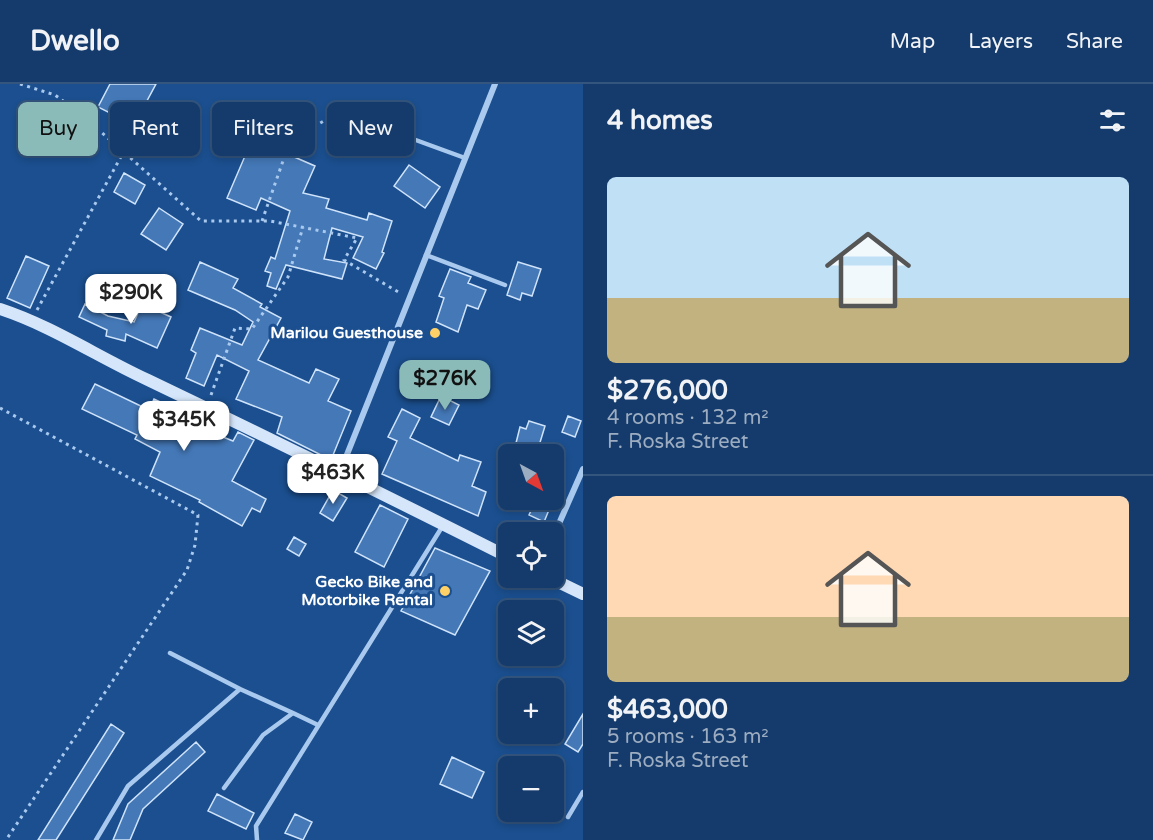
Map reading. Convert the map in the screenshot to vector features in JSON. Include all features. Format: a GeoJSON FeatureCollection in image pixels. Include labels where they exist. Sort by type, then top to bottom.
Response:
{"type":"FeatureCollection","features":[{"type":"Feature","properties":{"kind":"main road"},"geometry":{"type":"LineString","coordinates":[[0,309],[32,319],[100,357],[340,472],[498,552]]}},
{"type":"Feature","properties":{"kind":"main road"},"geometry":{"type":"LineString","coordinates":[[564,585],[583,594]]}},
{"type":"Feature","properties":{"kind":"street"},"geometry":{"type":"LineString","coordinates":[[340,472],[495,84]]}},
{"type":"Feature","properties":{"kind":"street"},"geometry":{"type":"LineString","coordinates":[[560,522],[583,469]]}},
{"type":"Feature","properties":{"kind":"lane"},"geometry":{"type":"LineString","coordinates":[[414,139],[465,158]]}},
{"type":"Feature","properties":{"kind":"lane"},"geometry":{"type":"LineString","coordinates":[[426,255],[505,285]]}},
{"type":"Feature","properties":{"kind":"lane"},"geometry":{"type":"LineString","coordinates":[[257,840],[256,826],[443,524]]}},
{"type":"Feature","properties":{"kind":"lane"},"geometry":{"type":"LineString","coordinates":[[170,653],[318,725]]}},
{"type":"Feature","properties":{"kind":"lane"},"geometry":{"type":"LineString","coordinates":[[96,840],[128,786],[240,689]]}},
{"type":"Feature","properties":{"kind":"lane"},"geometry":{"type":"LineString","coordinates":[[224,788],[257,741],[293,713]]}},
{"type":"Feature","properties":{"kind":"lane"},"geometry":{"type":"LineString","coordinates":[[568,817],[583,792]]}},
{"type":"Feature","properties":{"kind":"path"},"geometry":{"type":"LineString","coordinates":[[20,84],[55,95],[81,114],[110,141]]}},
{"type":"Feature","properties":{"kind":"path"},"geometry":{"type":"LineString","coordinates":[[262,221],[290,141],[327,119]]}},
{"type":"Feature","properties":{"kind":"path"},"geometry":{"type":"LineString","coordinates":[[32,319],[121,156]]}},
{"type":"Feature","properties":{"kind":"path"},"geometry":{"type":"LineString","coordinates":[[126,156],[201,221],[262,221],[357,238],[344,260],[409,298]]}},
{"type":"Feature","properties":{"kind":"path"},"geometry":{"type":"LineString","coordinates":[[206,408],[235,328],[252,329],[288,277],[303,227]]}},
{"type":"Feature","properties":{"kind":"path"},"geometry":{"type":"LineString","coordinates":[[0,408],[198,515],[195,545],[187,570],[6,840]]}},
{"type":"Feature","properties":{"kind":"building"},"geometry":{"type":"Polygon","coordinates":[[[110,84],[156,84],[146,102],[110,102],[110,113],[98,107],[110,84]]]}},
{"type":"Feature","properties":{"kind":"building"},"geometry":{"type":"Polygon","coordinates":[[[245,156],[292,156],[315,166],[303,193],[329,199],[326,208],[367,220],[369,213],[392,221],[382,252],[384,253],[376,269],[353,258],[363,237],[332,228],[324,259],[347,263],[342,279],[286,265],[276,289],[267,286],[271,273],[265,271],[271,257],[275,259],[290,211],[261,198],[256,210],[227,198],[245,156]]]}},
{"type":"Feature","properties":{"kind":"building"},"geometry":{"type":"Polygon","coordinates":[[[409,165],[440,187],[425,208],[394,186],[409,165]]]}},
{"type":"Feature","properties":{"kind":"building"},"geometry":{"type":"Polygon","coordinates":[[[124,173],[145,185],[135,204],[114,192],[124,173]]]}},
{"type":"Feature","properties":{"kind":"building"},"geometry":{"type":"Polygon","coordinates":[[[159,208],[183,224],[166,250],[141,234],[159,208]]]}},
{"type":"Feature","properties":{"kind":"building"},"geometry":{"type":"Polygon","coordinates":[[[26,256],[49,266],[30,308],[7,298],[26,256]]]}},
{"type":"Feature","properties":{"kind":"building"},"geometry":{"type":"Polygon","coordinates":[[[200,262],[238,279],[233,288],[262,304],[260,307],[281,318],[258,360],[309,383],[316,369],[339,379],[328,401],[351,411],[331,460],[277,433],[282,417],[236,399],[249,371],[217,355],[204,386],[186,378],[196,353],[191,350],[200,328],[242,345],[253,322],[235,310],[188,290],[200,262]]]}},
{"type":"Feature","properties":{"kind":"building"},"geometry":{"type":"Polygon","coordinates":[[[518,262],[541,269],[532,296],[522,293],[520,300],[507,295],[518,262]]]}},
{"type":"Feature","properties":{"kind":"building"},"geometry":{"type":"Polygon","coordinates":[[[450,269],[471,277],[468,283],[486,290],[478,309],[467,305],[458,332],[436,322],[444,298],[439,296],[450,269]]]}},
{"type":"Feature","properties":{"kind":"building"},"geometry":{"type":"Polygon","coordinates":[[[85,304],[108,316],[134,322],[142,304],[171,317],[157,348],[126,334],[125,341],[106,336],[107,330],[79,317],[85,304]]]}},
{"type":"Feature","properties":{"kind":"building"},"geometry":{"type":"Polygon","coordinates":[[[95,384],[149,410],[154,399],[173,408],[175,403],[178,404],[187,408],[183,421],[233,441],[238,432],[254,440],[232,481],[266,499],[260,512],[252,508],[242,526],[199,502],[200,500],[150,476],[160,452],[135,439],[137,435],[82,409],[95,384]]]}},
{"type":"Feature","properties":{"kind":"building"},"geometry":{"type":"Polygon","coordinates":[[[441,396],[459,405],[449,425],[431,417],[441,396]]]}},
{"type":"Feature","properties":{"kind":"building"},"geometry":{"type":"Polygon","coordinates":[[[402,409],[420,418],[410,438],[458,461],[460,455],[481,462],[472,486],[486,492],[478,516],[382,474],[397,441],[388,437],[402,409]]]}},
{"type":"Feature","properties":{"kind":"building"},"geometry":{"type":"Polygon","coordinates":[[[568,416],[581,421],[575,437],[562,432],[568,416]]]}},
{"type":"Feature","properties":{"kind":"building"},"geometry":{"type":"Polygon","coordinates":[[[529,421],[545,426],[540,444],[516,443],[520,427],[526,429],[529,421]]]}},
{"type":"Feature","properties":{"kind":"building"},"geometry":{"type":"Polygon","coordinates":[[[333,490],[347,498],[333,521],[320,513],[333,490]]]}},
{"type":"Feature","properties":{"kind":"building"},"geometry":{"type":"Polygon","coordinates":[[[380,505],[408,519],[384,567],[355,552],[380,505]]]}},
{"type":"Feature","properties":{"kind":"building"},"geometry":{"type":"Polygon","coordinates":[[[531,510],[549,510],[544,522],[529,515],[531,510]]]}},
{"type":"Feature","properties":{"kind":"building"},"geometry":{"type":"Polygon","coordinates":[[[294,537],[306,544],[299,556],[287,549],[294,537]]]}},
{"type":"Feature","properties":{"kind":"building","name":"Gecko Bike and Motorbike Rental"},"geometry":{"type":"Polygon","coordinates":[[[435,548],[490,571],[455,635],[401,611],[435,548]]]}},
{"type":"Feature","properties":{"kind":"building"},"geometry":{"type":"Polygon","coordinates":[[[583,714],[583,744],[578,752],[565,744],[583,714]]]}},
{"type":"Feature","properties":{"kind":"building"},"geometry":{"type":"Polygon","coordinates":[[[111,724],[124,733],[56,840],[38,840],[111,724]]]}},
{"type":"Feature","properties":{"kind":"building"},"geometry":{"type":"Polygon","coordinates":[[[196,742],[205,752],[143,809],[130,840],[113,840],[128,804],[196,742]]]}},
{"type":"Feature","properties":{"kind":"building"},"geometry":{"type":"Polygon","coordinates":[[[452,757],[484,772],[472,798],[440,784],[452,757]]]}},
{"type":"Feature","properties":{"kind":"building"},"geometry":{"type":"Polygon","coordinates":[[[217,794],[254,813],[246,829],[208,811],[217,794]]]}},
{"type":"Feature","properties":{"kind":"building"},"geometry":{"type":"Polygon","coordinates":[[[295,814],[312,822],[303,840],[285,833],[295,814]]]}},
{"type":"Feature","properties":{"kind":"place","name":"Marilou Guesthouse"},"geometry":{"type":"Point","coordinates":[435,333]}},
{"type":"Feature","properties":{"kind":"place","name":"Gecko Bike and Motorbike Rental"},"geometry":{"type":"Point","coordinates":[445,591]}}]}
